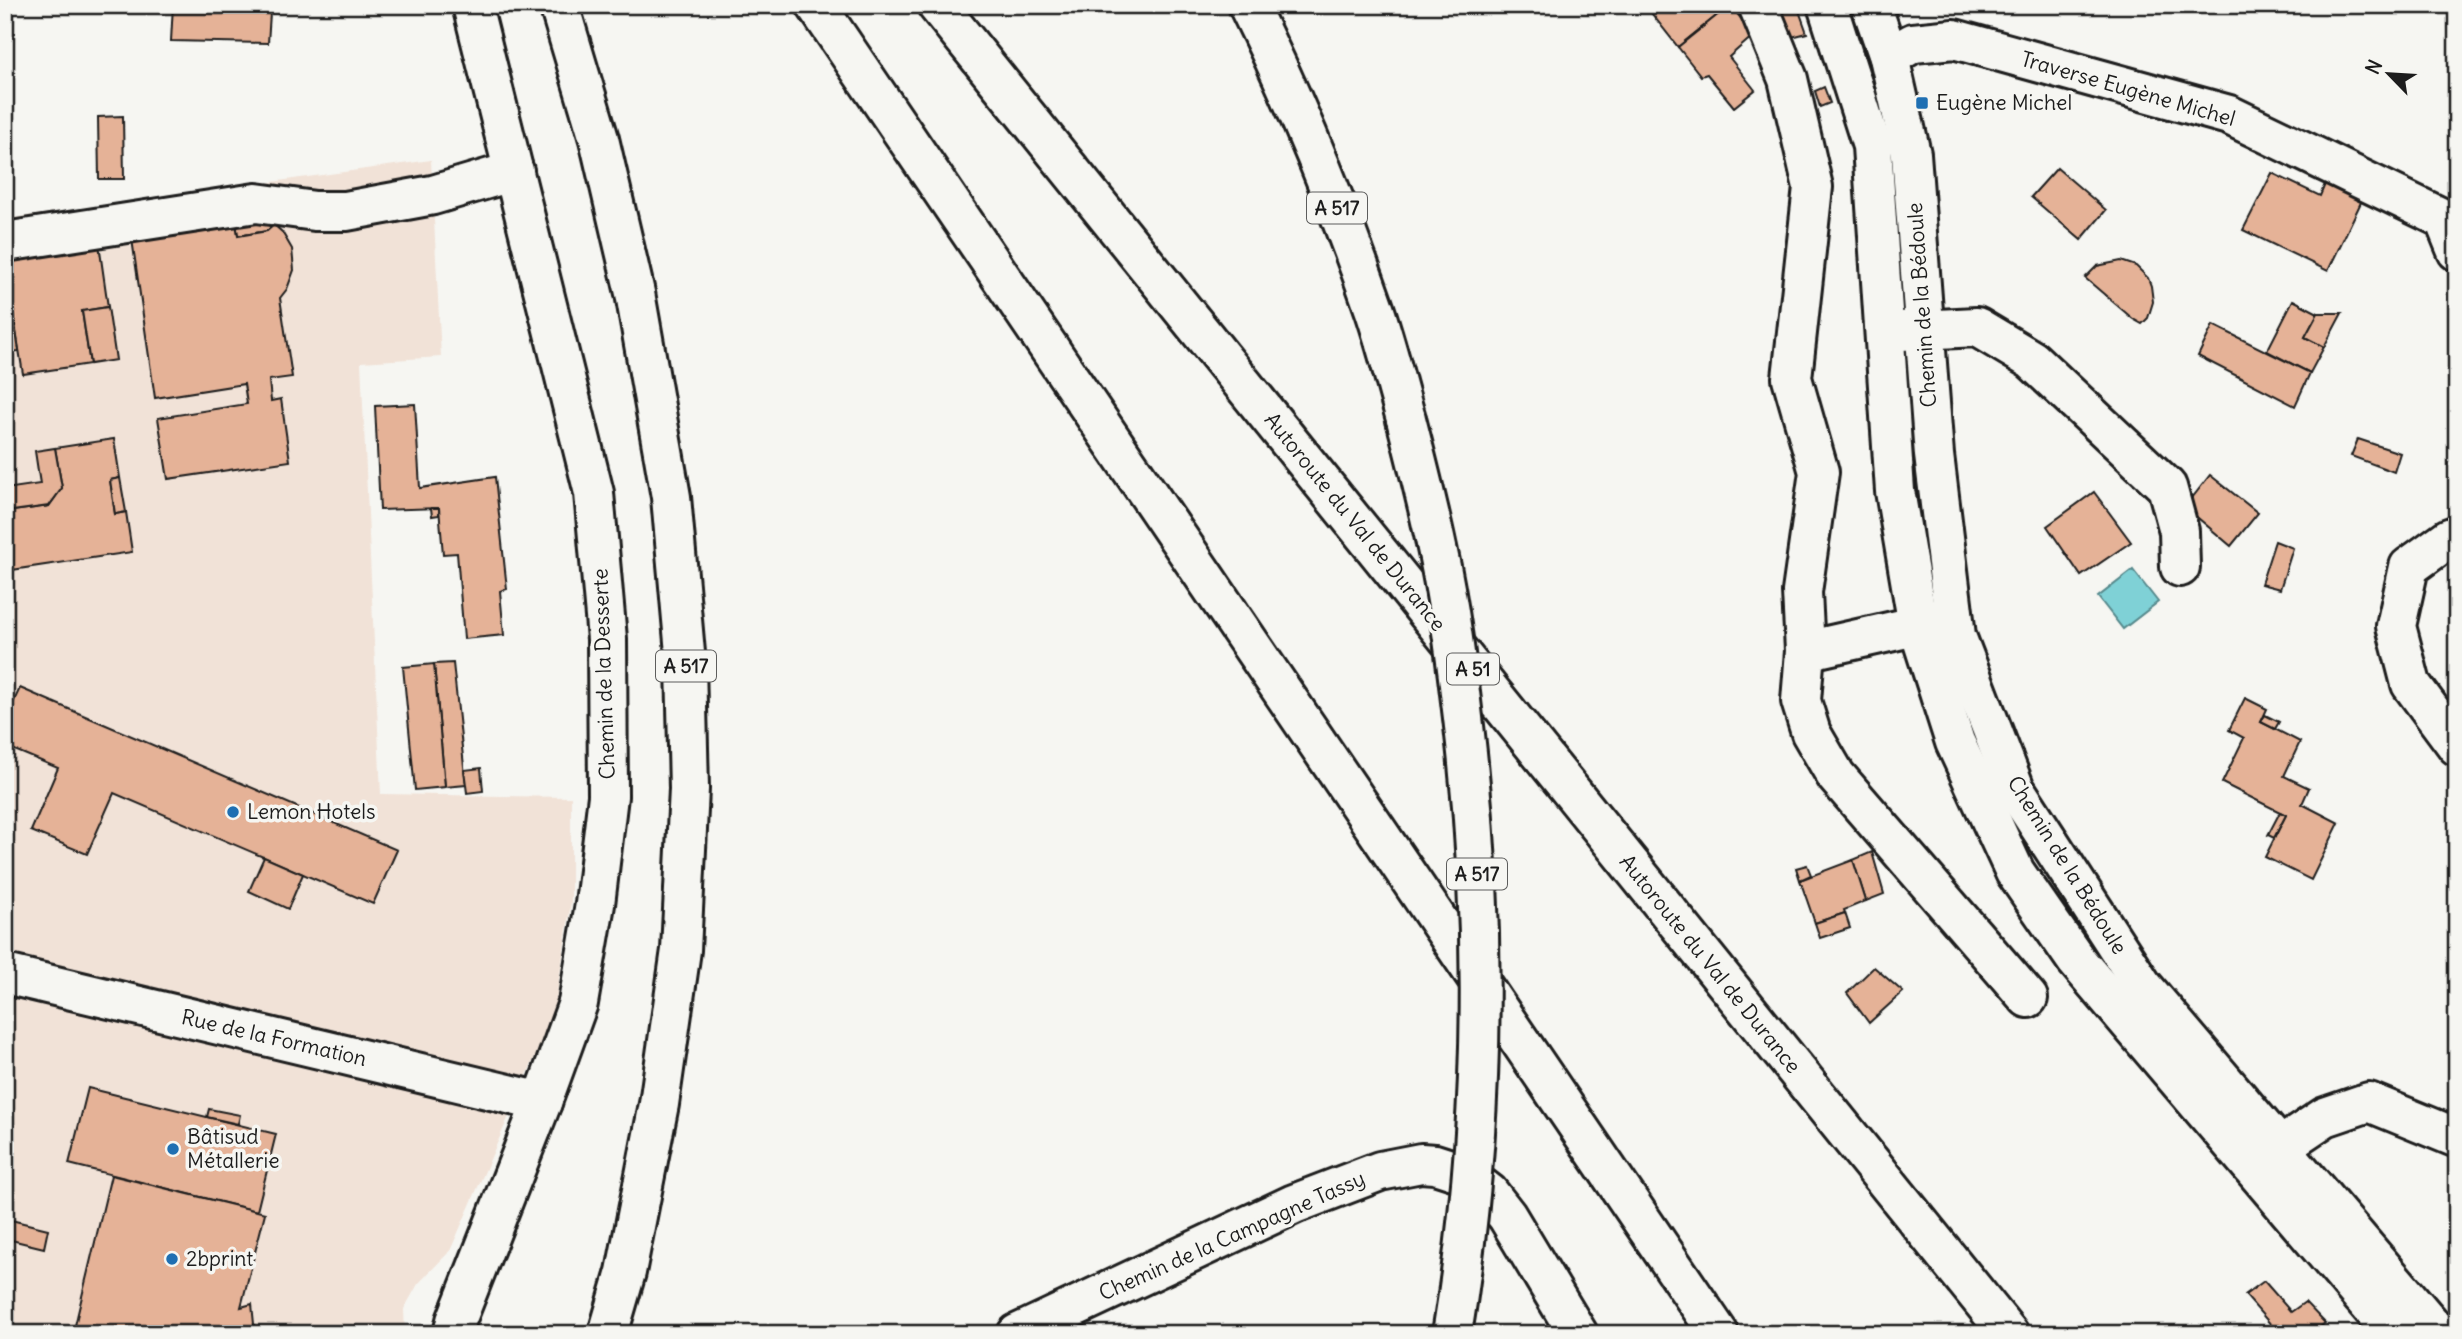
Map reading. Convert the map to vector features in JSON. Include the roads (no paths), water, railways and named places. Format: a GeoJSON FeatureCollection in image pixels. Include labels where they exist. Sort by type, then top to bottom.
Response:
{"type":"FeatureCollection","features":[{"type":"Feature","properties":{"kind":"main road","name":"Chemin de la Desserte"},"geometry":{"type":"LineString","coordinates":[[453,1334],[578,1003],[595,904],[608,796],[607,639],[594,494],[472,5]]}},
{"type":"Feature","properties":{"kind":"main road","name":"A 517"},"geometry":{"type":"LineString","coordinates":[[559,5],[599,139],[635,293],[671,497],[686,664],[689,789],[681,950],[659,1104],[626,1272],[608,1334]]}},
{"type":"Feature","properties":{"kind":"main road"},"geometry":{"type":"LineString","coordinates":[[817,5],[1719,1334]]}},
{"type":"Feature","properties":{"kind":"main road","name":"Autoroute du Val de Durance"},"geometry":{"type":"LineString","coordinates":[[937,5],[2008,1334]]}},
{"type":"Feature","properties":{"kind":"main road","name":"A 517"},"geometry":{"type":"LineString","coordinates":[[1248,5],[1283,75],[1376,314],[1406,419],[1437,549],[1458,670],[1471,783],[1480,917],[1481,1003],[1472,1189],[1452,1334]]}},
{"type":"Feature","properties":{"kind":"main road"},"geometry":{"type":"LineString","coordinates":[[1758,5],[1788,79],[1813,187],[1792,378],[1819,472],[1802,592],[1805,651],[1801,701],[1811,733],[1836,776],[2028,998]]}},
{"type":"Feature","properties":{"kind":"main road"},"geometry":{"type":"LineString","coordinates":[[1831,17],[1865,5]]}},
{"type":"Feature","properties":{"kind":"main road","name":"Chemin de la Bédoule"},"geometry":{"type":"LineString","coordinates":[[1871,5],[1889,57],[1911,155],[1934,455],[1956,635],[2015,789],[2142,985],[2393,1334]]}},
{"type":"Feature","properties":{"kind":"main road","name":"Chemin de la Bédoule"},"geometry":{"type":"LineString","coordinates":[[1831,17],[1872,146],[1895,491],[1918,626],[1955,742],[2015,872],[2076,960],[2439,1334]]}},
{"type":"Feature","properties":{"kind":"main road","name":"Traverse Eugène Michel"},"geometry":{"type":"LineString","coordinates":[[1889,57],[1913,43],[1954,39],[2229,115],[2452,231]]}},
{"type":"Feature","properties":{"kind":"main road"},"geometry":{"type":"LineString","coordinates":[[5,242],[256,203],[315,211],[346,211],[433,195],[514,171]]}},
{"type":"Feature","properties":{"kind":"main road"},"geometry":{"type":"LineString","coordinates":[[1884,333],[1977,327],[2032,360],[2167,486],[2179,531],[2180,567]]}},
{"type":"Feature","properties":{"kind":"main road"},"geometry":{"type":"LineString","coordinates":[[2457,535],[2409,567],[2396,626],[2411,684],[2457,746]]}},
{"type":"Feature","properties":{"kind":"main road"},"geometry":{"type":"LineString","coordinates":[[1805,651],[1954,617]]}},
{"type":"Feature","properties":{"kind":"main road","name":"Rue de la Formation"},"geometry":{"type":"LineString","coordinates":[[7,981],[542,1102]]}},
{"type":"Feature","properties":{"kind":"main road"},"geometry":{"type":"LineString","coordinates":[[2266,1157],[2325,1117],[2369,1102],[2457,1138]]}},
{"type":"Feature","properties":{"kind":"main road","name":"Chemin de la Campagne Tassy"},"geometry":{"type":"LineString","coordinates":[[1017,1334],[1294,1204],[1380,1171],[1422,1163],[1464,1173],[1489,1193],[1507,1216],[1578,1334]]}},
{"type":"Feature","properties":{"kind":"water"},"geometry":{"type":"Polygon","coordinates":[[[2133,570],[2158,602],[2123,629],[2098,597],[2133,570]]]}},
{"type":"Feature","properties":{"kind":"place","name":"Eugène Michel"},"geometry":{"type":"Point","coordinates":[1922,103]}},
{"type":"Feature","properties":{"kind":"place","name":"Lemon Hotels"},"geometry":{"type":"Point","coordinates":[233,812]}},
{"type":"Feature","properties":{"kind":"place","name":"Bâtisud Métallerie"},"geometry":{"type":"Point","coordinates":[173,1149]}},
{"type":"Feature","properties":{"kind":"place","name":"2bprint"},"geometry":{"type":"Point","coordinates":[172,1259]}}]}
